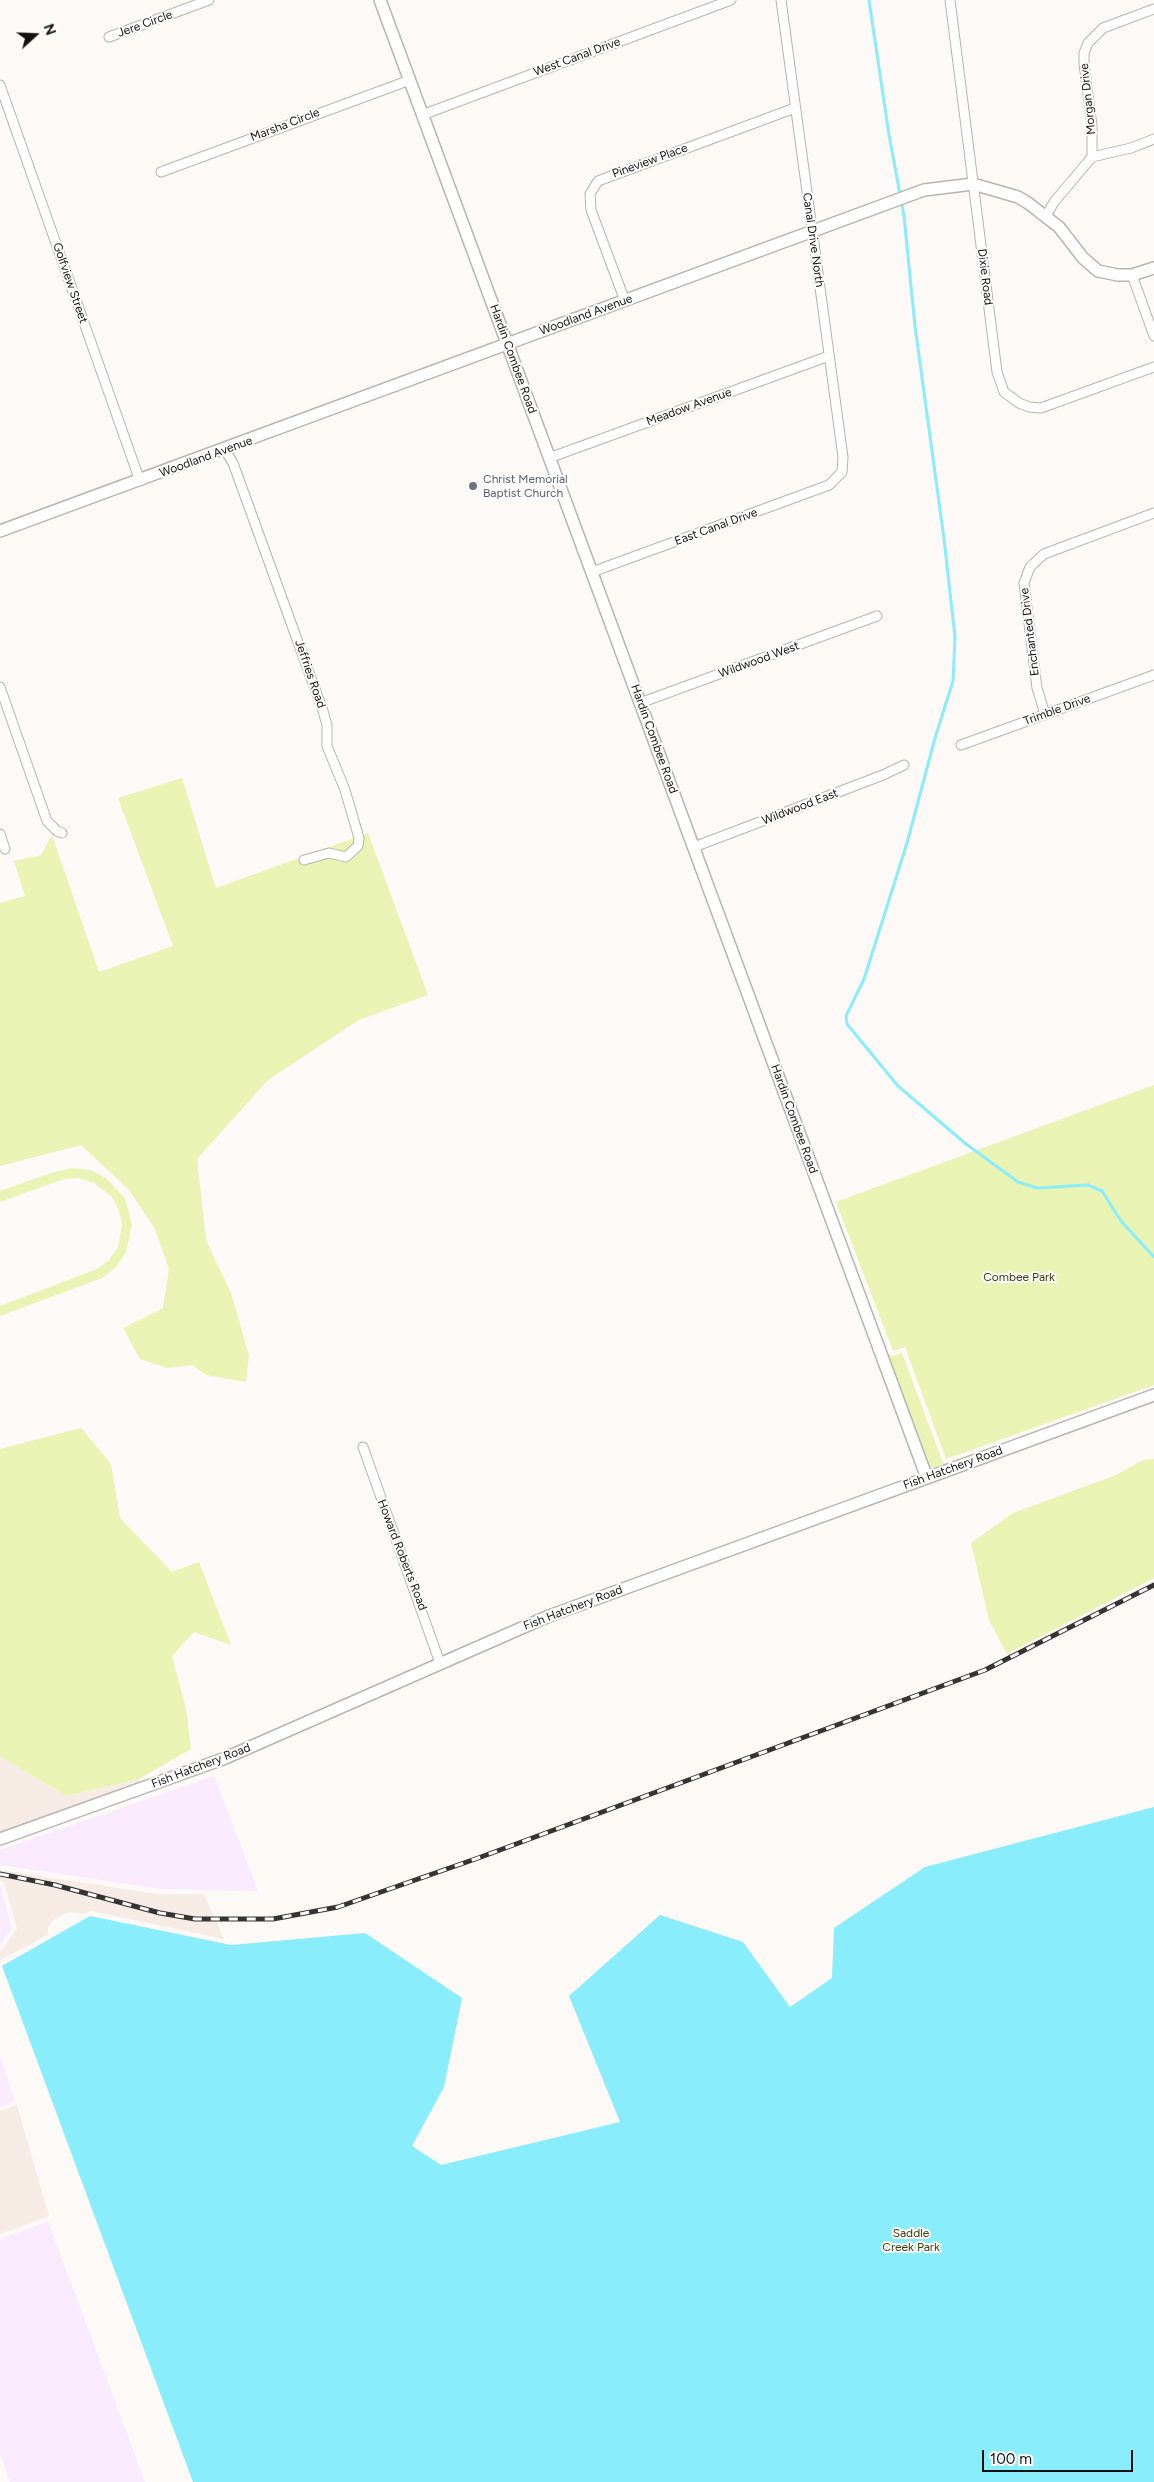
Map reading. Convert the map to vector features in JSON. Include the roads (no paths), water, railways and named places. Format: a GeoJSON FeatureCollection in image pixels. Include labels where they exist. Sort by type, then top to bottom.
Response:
{"type":"FeatureCollection","features":[{"type":"Feature","properties":{"kind":"street","name":"Jere Circle"},"geometry":{"type":"LineString","coordinates":[[108,37],[209,0]]}},
{"type":"Feature","properties":{"kind":"street","name":"Hardin Combee Road"},"geometry":{"type":"LineString","coordinates":[[380,0],[927,1478]]}},
{"type":"Feature","properties":{"kind":"street","name":"West Canal Drive"},"geometry":{"type":"LineString","coordinates":[[422,115],[731,0]]}},
{"type":"Feature","properties":{"kind":"street","name":"Canal Drive North"},"geometry":{"type":"LineString","coordinates":[[781,0],[844,465],[838,478]]}},
{"type":"Feature","properties":{"kind":"street","name":"Dixie Road"},"geometry":{"type":"LineString","coordinates":[[950,0],[997,372],[1004,392],[1011,399],[1029,407],[1049,406],[1154,366]]}},
{"type":"Feature","properties":{"kind":"street","name":"Morgan Drive"},"geometry":{"type":"LineString","coordinates":[[1092,157],[1092,126],[1084,64],[1084,53],[1088,43],[1104,28],[1154,9]]}},
{"type":"Feature","properties":{"kind":"street","name":"Marsha Circle"},"geometry":{"type":"LineString","coordinates":[[161,172],[410,80]]}},
{"type":"Feature","properties":{"kind":"street","name":"Golfview Street"},"geometry":{"type":"LineString","coordinates":[[0,85],[140,481]]}},
{"type":"Feature","properties":{"kind":"street","name":"Pineview Place"},"geometry":{"type":"LineString","coordinates":[[625,300],[591,210],[590,194],[598,181],[795,108]]}},
{"type":"Feature","properties":{"kind":"street"},"geometry":{"type":"LineString","coordinates":[[1046,216],[1054,202],[1092,157],[1131,148],[1154,139]]}},
{"type":"Feature","properties":{"kind":"street","name":"Woodland Avenue"},"geometry":{"type":"LineString","coordinates":[[0,531],[225,450],[900,197],[941,186],[973,184],[1018,197],[1059,227],[1090,266],[1108,273],[1132,275],[1154,268]]}},
{"type":"Feature","properties":{"kind":"street"},"geometry":{"type":"LineString","coordinates":[[1132,275],[1154,336]]}},
{"type":"Feature","properties":{"kind":"street","name":"Meadow Avenue"},"geometry":{"type":"LineString","coordinates":[[549,458],[829,356]]}},
{"type":"Feature","properties":{"kind":"street","name":"Jeffries Road"},"geometry":{"type":"LineString","coordinates":[[225,450],[233,463],[323,710],[327,725],[327,746],[345,790],[359,838],[358,846],[346,856],[329,853],[304,860]]}},
{"type":"Feature","properties":{"kind":"street","name":"East Canal Drive"},"geometry":{"type":"LineString","coordinates":[[592,572],[829,485],[838,478]]}},
{"type":"Feature","properties":{"kind":"street","name":"Enchanted Drive"},"geometry":{"type":"LineString","coordinates":[[1045,714],[1037,688],[1024,583],[1030,567],[1044,554],[1154,513]]}},
{"type":"Feature","properties":{"kind":"street","name":"Wildwood West"},"geometry":{"type":"LineString","coordinates":[[640,703],[878,616]]}},
{"type":"Feature","properties":{"kind":"street","name":"Trimble Drive"},"geometry":{"type":"LineString","coordinates":[[961,745],[1154,675]]}},
{"type":"Feature","properties":{"kind":"street"},"geometry":{"type":"LineString","coordinates":[[0,687],[47,820],[57,831],[62,833]]}},
{"type":"Feature","properties":{"kind":"street","name":"Wildwood East"},"geometry":{"type":"LineString","coordinates":[[694,847],[883,775],[904,765]]}},
{"type":"Feature","properties":{"kind":"street"},"geometry":{"type":"LineString","coordinates":[[0,834],[6,849]]}},
{"type":"Feature","properties":{"kind":"street","name":"Fish Hatchery Road"},"geometry":{"type":"LineString","coordinates":[[0,1840],[223,1759],[305,1725],[440,1663],[549,1616],[1154,1395]]}},
{"type":"Feature","properties":{"kind":"street","name":"Howard Roberts Road"},"geometry":{"type":"LineString","coordinates":[[363,1447],[440,1663]]}},
{"type":"Feature","properties":{"kind":"water","name":"Saddle Creek Park"},"geometry":{"type":"Polygon","coordinates":[[[1154,1807],[1154,2482],[193,2482],[2,1966],[90,1916],[231,1945],[365,1933],[462,1998],[444,2087],[412,2146],[441,2165],[620,2122],[569,1996],[660,1915],[743,1942],[790,2007],[832,1978],[834,1928],[925,1867],[1154,1807]]]}},
{"type":"Feature","properties":{"kind":"waterway"},"geometry":{"type":"LineString","coordinates":[[869,0],[889,135],[904,216],[915,326],[944,539],[955,637],[953,681],[935,738],[907,843],[864,979],[846,1016],[847,1024],[898,1086],[966,1144],[1018,1182],[1037,1188],[1088,1185],[1102,1191],[1121,1221],[1154,1257]]}},
{"type":"Feature","properties":{"kind":"railway"},"geometry":{"type":"LineString","coordinates":[[0,1874],[55,1885],[160,1913],[195,1919],[273,1919],[338,1907],[481,1857],[985,1670],[1154,1585]]}},
{"type":"Feature","properties":{"kind":"place","name":"Christ Memorial Baptist Church"},"geometry":{"type":"Point","coordinates":[473,486]}},
{"type":"Feature","properties":{"kind":"park label","name":"Combee Park"},"geometry":{"type":"Point","coordinates":[1019,1277]}}]}
